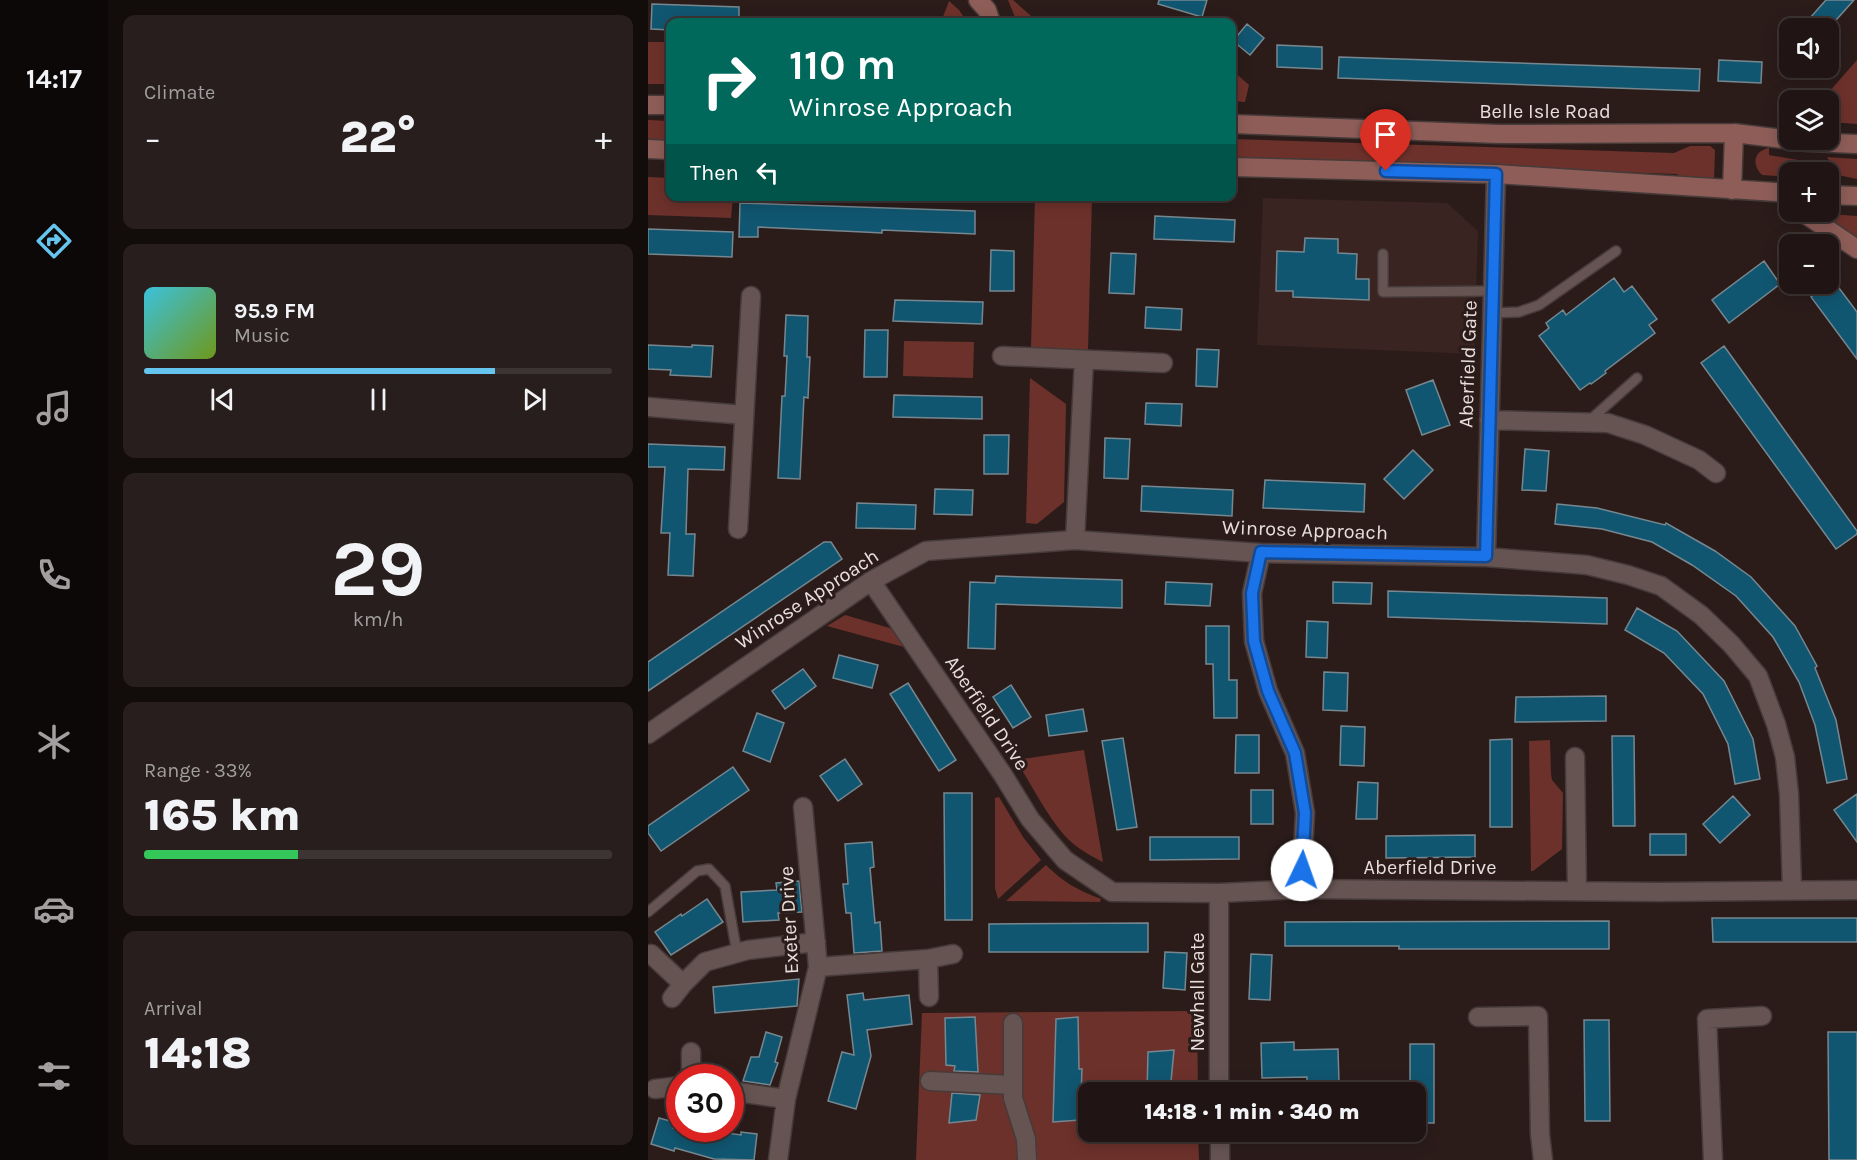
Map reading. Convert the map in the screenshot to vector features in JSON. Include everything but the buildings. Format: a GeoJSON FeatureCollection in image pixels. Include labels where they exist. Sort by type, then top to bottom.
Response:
{"type":"FeatureCollection","features":[{"type":"Feature","properties":{"kind":"street"},"geometry":{"type":"LineString","coordinates":[[978,0],[987,10],[990,18]]}},
{"type":"Feature","properties":{"kind":"street"},"geometry":{"type":"LineString","coordinates":[[648,105],[666,105]]}},
{"type":"Feature","properties":{"kind":"street","name":"Belle Isle Road"},"geometry":{"type":"LineString","coordinates":[[1236,124],[1499,134],[1734,133],[1808,142],[1857,144]]}},
{"type":"Feature","properties":{"kind":"street"},"geometry":{"type":"LineString","coordinates":[[1732,190],[1734,133]]}},
{"type":"Feature","properties":{"kind":"street"},"geometry":{"type":"LineString","coordinates":[[648,149],[666,150]]}},
{"type":"Feature","properties":{"kind":"street"},"geometry":{"type":"LineString","coordinates":[[1236,167],[1496,174],[1779,192]]}},
{"type":"Feature","properties":{"kind":"street","name":"Aberfield Gate"},"geometry":{"type":"LineString","coordinates":[[1486,556],[1496,174]]}},
{"type":"Feature","properties":{"kind":"street"},"geometry":{"type":"LineString","coordinates":[[1770,192],[1779,197]]}},
{"type":"Feature","properties":{"kind":"street"},"geometry":{"type":"LineString","coordinates":[[1839,195],[1857,196]]}},
{"type":"Feature","properties":{"kind":"street"},"geometry":{"type":"LineString","coordinates":[[1817,222],[1857,249]]}},
{"type":"Feature","properties":{"kind":"street"},"geometry":{"type":"LineString","coordinates":[[738,529],[751,297]]}},
{"type":"Feature","properties":{"kind":"street"},"geometry":{"type":"LineString","coordinates":[[1002,356],[1163,363]]}},
{"type":"Feature","properties":{"kind":"street"},"geometry":{"type":"LineString","coordinates":[[1075,540],[1084,360]]}},
{"type":"Feature","properties":{"kind":"street"},"geometry":{"type":"LineString","coordinates":[[648,407],[744,415]]}},
{"type":"Feature","properties":{"kind":"street"},"geometry":{"type":"LineString","coordinates":[[1489,420],[1608,423],[1645,435],[1723,472]]}},
{"type":"Feature","properties":{"kind":"street","name":"Winrose Approach"},"geometry":{"type":"LineString","coordinates":[[648,734],[871,580],[926,551],[1075,540],[1261,552],[1486,556],[1587,565],[1660,586],[1701,615],[1731,644],[1758,676],[1776,724],[1785,758],[1789,794],[1792,890]]}},
{"type":"Feature","properties":{"kind":"street"},"geometry":{"type":"LineString","coordinates":[[1261,552],[1252,593],[1254,641],[1268,691],[1295,753],[1305,813],[1301,889]]}},
{"type":"Feature","properties":{"kind":"street","name":"Aberfield Drive"},"geometry":{"type":"LineString","coordinates":[[871,580],[1003,775],[1030,819],[1065,860],[1112,892],[1219,893],[1301,889],[1660,892],[1857,890]]}},
{"type":"Feature","properties":{"kind":"street"},"geometry":{"type":"LineString","coordinates":[[1575,757],[1577,891]]}},
{"type":"Feature","properties":{"kind":"street","name":"Exeter Drive"},"geometry":{"type":"LineString","coordinates":[[778,1160],[786,1099],[818,967],[803,807]]}},
{"type":"Feature","properties":{"kind":"street","name":"Newhall Gate"},"geometry":{"type":"LineString","coordinates":[[1219,893],[1219,1082]]}},
{"type":"Feature","properties":{"kind":"street"},"geometry":{"type":"LineString","coordinates":[[650,951],[677,991],[705,962],[748,950],[816,942]]}},
{"type":"Feature","properties":{"kind":"street"},"geometry":{"type":"LineString","coordinates":[[818,967],[928,959],[953,954]]}},
{"type":"Feature","properties":{"kind":"street"},"geometry":{"type":"LineString","coordinates":[[928,959],[929,997]]}},
{"type":"Feature","properties":{"kind":"street"},"geometry":{"type":"LineString","coordinates":[[1479,1017],[1538,1016],[1539,1134],[1543,1160]]}},
{"type":"Feature","properties":{"kind":"street"},"geometry":{"type":"LineString","coordinates":[[1713,1160],[1707,1019],[1762,1016]]}},
{"type":"Feature","properties":{"kind":"street"},"geometry":{"type":"LineString","coordinates":[[1013,1023],[1013,1098],[1026,1139],[1027,1160]]}},
{"type":"Feature","properties":{"kind":"street"},"geometry":{"type":"LineString","coordinates":[[691,1052],[691,1064]]}},
{"type":"Feature","properties":{"kind":"street"},"geometry":{"type":"LineString","coordinates":[[930,1081],[1013,1085]]}},
{"type":"Feature","properties":{"kind":"street"},"geometry":{"type":"LineString","coordinates":[[655,1089],[666,1088]]}},
{"type":"Feature","properties":{"kind":"street"},"geometry":{"type":"LineString","coordinates":[[744,1093],[786,1099]]}},
{"type":"Feature","properties":{"kind":"street"},"geometry":{"type":"LineString","coordinates":[[1220,1142],[1220,1160]]}},
{"type":"Feature","properties":{"kind":"lane"},"geometry":{"type":"LineString","coordinates":[[1492,313],[1519,312],[1539,305],[1616,251]]}},
{"type":"Feature","properties":{"kind":"lane"},"geometry":{"type":"LineString","coordinates":[[1383,254],[1383,292],[1492,291]]}},
{"type":"Feature","properties":{"kind":"lane"},"geometry":{"type":"LineString","coordinates":[[1587,422],[1637,378]]}},
{"type":"Feature","properties":{"kind":"lane"},"geometry":{"type":"LineString","coordinates":[[648,912],[698,871],[709,869],[725,886],[737,953]]}},
{"type":"Feature","properties":{"kind":"shaded area"},"geometry":{"type":"Polygon","coordinates":[[[1008,0],[1013,0],[1033,18],[1015,18],[1008,0]]]}},
{"type":"Feature","properties":{"kind":"shaded area"},"geometry":{"type":"Polygon","coordinates":[[[949,1],[964,18],[943,18],[949,1]]]}},
{"type":"Feature","properties":{"kind":"shaded area"},"geometry":{"type":"Polygon","coordinates":[[[648,42],[666,42],[666,84],[648,84],[648,42]]]}},
{"type":"Feature","properties":{"kind":"shaded area"},"geometry":{"type":"Polygon","coordinates":[[[1857,60],[1857,124],[1839,123],[1839,90],[1831,90],[1857,60]]]}},
{"type":"Feature","properties":{"kind":"shaded area"},"geometry":{"type":"Polygon","coordinates":[[[1236,74],[1249,85],[1245,102],[1236,101],[1236,74]]]}},
{"type":"Feature","properties":{"kind":"shaded area"},"geometry":{"type":"Polygon","coordinates":[[[648,120],[666,121],[666,141],[648,140],[648,120]]]}},
{"type":"Feature","properties":{"kind":"shaded area"},"geometry":{"type":"Polygon","coordinates":[[[1236,139],[1674,153],[1690,146],[1710,146],[1715,150],[1714,180],[1683,179],[1677,174],[1236,160],[1236,139]]]}},
{"type":"Feature","properties":{"kind":"shaded area"},"geometry":{"type":"Polygon","coordinates":[[[1769,148],[1769,155],[1809,162],[1779,162],[1779,176],[1762,175],[1755,162],[1757,155],[1769,148]]]}},
{"type":"Feature","properties":{"kind":"shaded area"},"geometry":{"type":"Polygon","coordinates":[[[1827,157],[1857,159],[1857,179],[1839,175],[1839,162],[1830,162],[1827,157]]]}},
{"type":"Feature","properties":{"kind":"shaded area"},"geometry":{"type":"Polygon","coordinates":[[[648,177],[666,178],[666,201],[733,201],[731,218],[648,215],[648,177]]]}},
{"type":"Feature","properties":{"kind":"shaded area"},"geometry":{"type":"Polygon","coordinates":[[[1263,198],[1447,203],[1478,231],[1474,354],[1257,345],[1263,198]]]}},
{"type":"Feature","properties":{"kind":"shaded area"},"geometry":{"type":"Polygon","coordinates":[[[1035,201],[1092,201],[1088,350],[1031,348],[1035,201]]]}},
{"type":"Feature","properties":{"kind":"shaded area"},"geometry":{"type":"Polygon","coordinates":[[[1839,215],[1857,216],[1857,237],[1830,222],[1839,222],[1839,215]]]}},
{"type":"Feature","properties":{"kind":"shaded area"},"geometry":{"type":"Polygon","coordinates":[[[904,341],[974,342],[973,378],[903,376],[904,341]]]}},
{"type":"Feature","properties":{"kind":"shaded area"},"geometry":{"type":"Polygon","coordinates":[[[1030,378],[1066,404],[1064,502],[1037,524],[1026,523],[1030,378]]]}},
{"type":"Feature","properties":{"kind":"shaded area"},"geometry":{"type":"Polygon","coordinates":[[[845,615],[893,629],[904,647],[827,626],[845,615]]]}},
{"type":"Feature","properties":{"kind":"shaded area"},"geometry":{"type":"Polygon","coordinates":[[[1550,740],[1552,780],[1563,793],[1562,849],[1531,871],[1529,741],[1550,740]]]}},
{"type":"Feature","properties":{"kind":"shaded area"},"geometry":{"type":"Polygon","coordinates":[[[1084,750],[1103,862],[1076,846],[1061,831],[1016,760],[1084,750]]]}},
{"type":"Feature","properties":{"kind":"shaded area"},"geometry":{"type":"Polygon","coordinates":[[[999,797],[1023,837],[1041,860],[998,899],[995,888],[995,798],[999,797]]]}},
{"type":"Feature","properties":{"kind":"shaded area"},"geometry":{"type":"Polygon","coordinates":[[[1046,865],[1059,877],[1101,899],[1100,902],[1006,901],[1046,865]]]}},
{"type":"Feature","properties":{"kind":"shaded area"},"geometry":{"type":"Polygon","coordinates":[[[1197,1011],[1198,1082],[1078,1082],[1078,1142],[1198,1142],[1199,1160],[916,1160],[922,1013],[1197,1011]]]}},
{"type":"Feature","properties":{"kind":"route"},"geometry":{"type":"LineString","coordinates":[[1302,870],[1305,813],[1295,753],[1268,691],[1254,641],[1252,593],[1261,552],[1486,556],[1496,174],[1386,171]]}}]}
